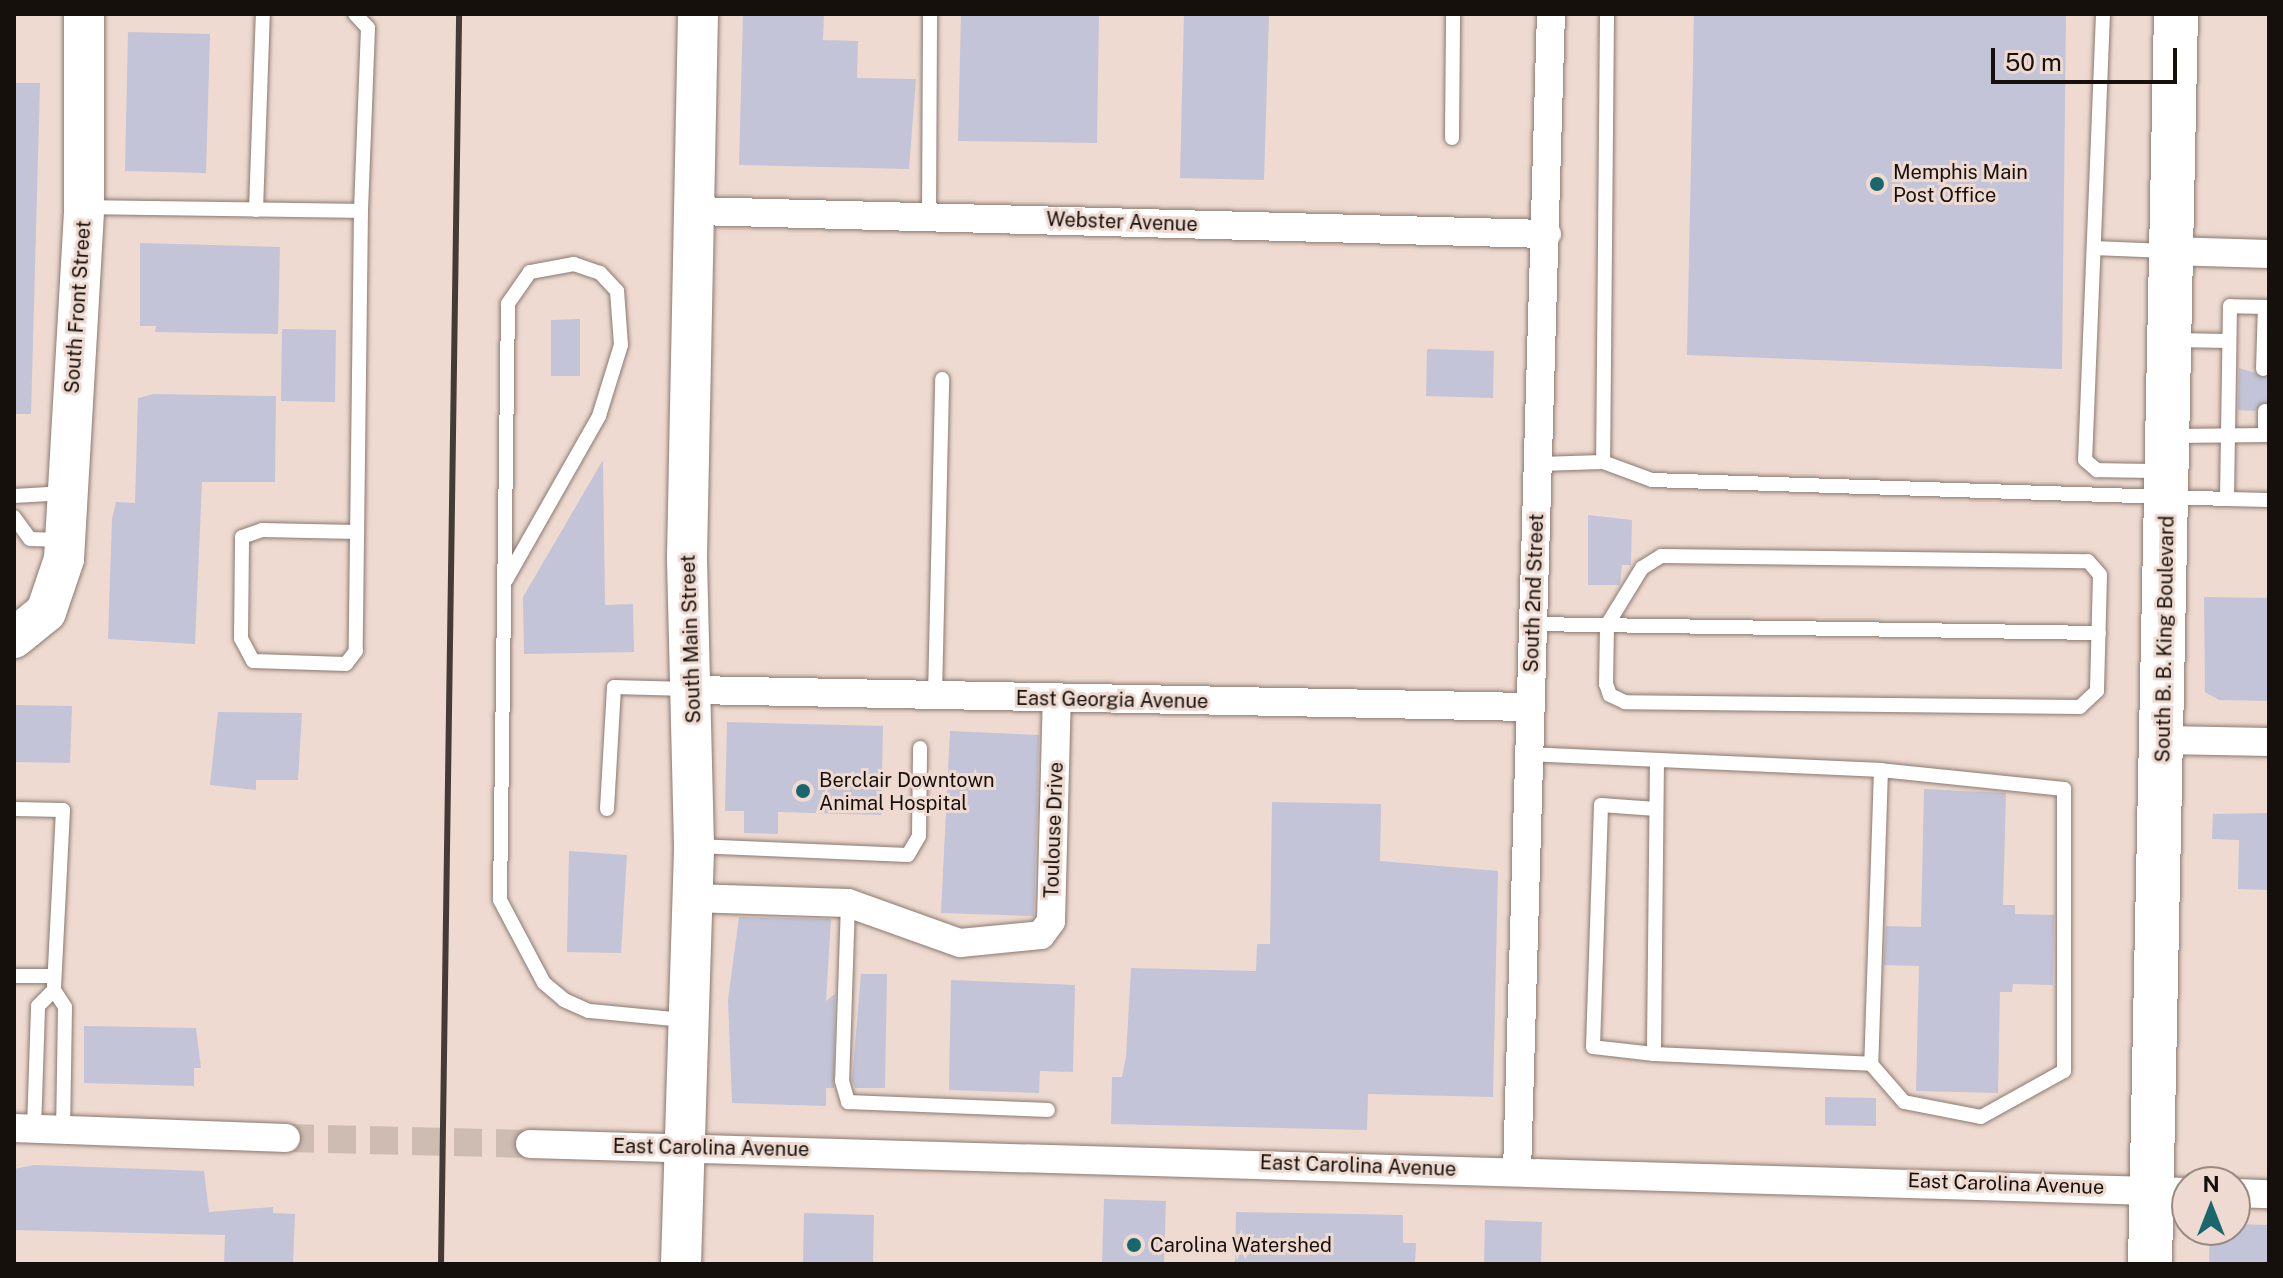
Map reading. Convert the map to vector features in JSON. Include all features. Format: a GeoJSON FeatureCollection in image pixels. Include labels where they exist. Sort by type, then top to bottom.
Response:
{"type":"FeatureCollection","features":[{"type":"Feature","properties":{"kind":"main road","name":"South Front Street"},"geometry":{"type":"LineString","coordinates":[[14,638],[53,598],[65,540],[84,207],[84,14]]}},
{"type":"Feature","properties":{"kind":"main road","name":"South Main Street"},"geometry":{"type":"LineString","coordinates":[[681,1264],[694,846],[695,690],[687,557],[698,14]]}},
{"type":"Feature","properties":{"kind":"main road","name":"South B. B. King Boulevard"},"geometry":{"type":"LineString","coordinates":[[2150,1264],[2169,1191],[2164,740],[2169,251],[2176,14]]}},
{"type":"Feature","properties":{"kind":"street","name":"South 2nd Street"},"geometry":{"type":"LineString","coordinates":[[1517,1172],[1529,707],[1547,234],[1551,14]]}},
{"type":"Feature","properties":{"kind":"street","name":"Webster Avenue"},"geometry":{"type":"LineString","coordinates":[[696,211],[1547,234]]}},
{"type":"Feature","properties":{"kind":"street"},"geometry":{"type":"LineString","coordinates":[[2169,251],[2269,254]]}},
{"type":"Feature","properties":{"kind":"street","name":"East Georgia Avenue"},"geometry":{"type":"LineString","coordinates":[[695,690],[1529,707]]}},
{"type":"Feature","properties":{"kind":"street","name":"Toulouse Drive"},"geometry":{"type":"LineString","coordinates":[[691,898],[848,903],[960,943],[1041,935],[1051,921],[1057,699]]}},
{"type":"Feature","properties":{"kind":"street"},"geometry":{"type":"LineString","coordinates":[[2164,740],[2269,742]]}},
{"type":"Feature","properties":{"kind":"street"},"geometry":{"type":"LineString","coordinates":[[24,1129],[286,1138]]}},
{"type":"Feature","properties":{"kind":"street","name":"East Carolina Avenue"},"geometry":{"type":"LineString","coordinates":[[530,1144],[2169,1191]]}},
{"type":"Feature","properties":{"kind":"lane"},"geometry":{"type":"LineString","coordinates":[[256,210],[263,14]]}},
{"type":"Feature","properties":{"kind":"lane"},"geometry":{"type":"LineString","coordinates":[[355,14],[368,28],[361,211],[356,651],[346,664],[253,661],[241,638],[242,537],[262,530],[357,532]]}},
{"type":"Feature","properties":{"kind":"lane"},"geometry":{"type":"LineString","coordinates":[[929,216],[930,14]]}},
{"type":"Feature","properties":{"kind":"lane"},"geometry":{"type":"LineString","coordinates":[[1452,138],[1453,14]]}},
{"type":"Feature","properties":{"kind":"lane"},"geometry":{"type":"LineString","coordinates":[[1603,462],[1607,14]]}},
{"type":"Feature","properties":{"kind":"lane"},"geometry":{"type":"LineString","coordinates":[[2103,14],[2085,460],[2097,470],[2167,468],[2227,435],[2267,435],[2265,411]]}},
{"type":"Feature","properties":{"kind":"lane"},"geometry":{"type":"LineString","coordinates":[[84,207],[361,211]]}},
{"type":"Feature","properties":{"kind":"lane"},"geometry":{"type":"LineString","coordinates":[[2094,248],[2169,251]]}},
{"type":"Feature","properties":{"kind":"lane"},"geometry":{"type":"LineString","coordinates":[[506,580],[599,416],[621,345],[617,291],[600,273],[574,264],[530,272],[508,304],[500,900],[544,983],[564,1000],[589,1011],[688,1020]]}},
{"type":"Feature","properties":{"kind":"lane"},"geometry":{"type":"LineString","coordinates":[[2227,499],[2230,306],[2267,307],[2263,369]]}},
{"type":"Feature","properties":{"kind":"lane"},"geometry":{"type":"LineString","coordinates":[[2168,340],[2229,341]]}},
{"type":"Feature","properties":{"kind":"lane"},"geometry":{"type":"LineString","coordinates":[[935,696],[942,379]]}},
{"type":"Feature","properties":{"kind":"lane"},"geometry":{"type":"LineString","coordinates":[[1539,464],[1603,462],[1652,480],[2167,468],[2227,499],[2269,500]]}},
{"type":"Feature","properties":{"kind":"lane"},"geometry":{"type":"LineString","coordinates":[[14,496],[67,493]]}},
{"type":"Feature","properties":{"kind":"lane"},"geometry":{"type":"LineString","coordinates":[[14,517],[30,539],[65,540]]}},
{"type":"Feature","properties":{"kind":"lane"},"geometry":{"type":"LineString","coordinates":[[1661,556],[2088,561],[2100,575],[2099,633],[2097,691],[2080,707],[1625,702],[1610,695],[1606,684],[1607,625],[1642,568],[1661,556]]}},
{"type":"Feature","properties":{"kind":"lane"},"geometry":{"type":"LineString","coordinates":[[1532,624],[2099,633]]}},
{"type":"Feature","properties":{"kind":"lane"},"geometry":{"type":"LineString","coordinates":[[607,809],[614,687],[695,690]]}},
{"type":"Feature","properties":{"kind":"lane"},"geometry":{"type":"LineString","coordinates":[[694,846],[908,855],[919,836],[920,748]]}},
{"type":"Feature","properties":{"kind":"lane"},"geometry":{"type":"LineString","coordinates":[[1528,754],[1881,770],[2064,789],[2064,1071],[1981,1117],[1904,1102],[1871,1064],[1881,770]]}},
{"type":"Feature","properties":{"kind":"lane"},"geometry":{"type":"LineString","coordinates":[[1654,1054],[1657,760]]}},
{"type":"Feature","properties":{"kind":"lane"},"geometry":{"type":"LineString","coordinates":[[1656,809],[1601,805],[1593,1047],[1654,1054],[1871,1064]]}},
{"type":"Feature","properties":{"kind":"lane"},"geometry":{"type":"LineString","coordinates":[[14,809],[63,810],[54,983],[65,1007],[63,1130]]}},
{"type":"Feature","properties":{"kind":"lane"},"geometry":{"type":"LineString","coordinates":[[848,903],[842,1081],[848,1102],[1048,1110]]}},
{"type":"Feature","properties":{"kind":"lane"},"geometry":{"type":"LineString","coordinates":[[14,976],[54,983]]}},
{"type":"Feature","properties":{"kind":"lane"},"geometry":{"type":"LineString","coordinates":[[24,1129],[38,1006],[54,983]]}},
{"type":"Feature","properties":{"kind":"building"},"geometry":{"type":"Polygon","coordinates":[[[743,14],[824,14],[823,40],[858,41],[857,78],[916,79],[909,169],[739,165],[743,14]]]}},
{"type":"Feature","properties":{"kind":"building"},"geometry":{"type":"Polygon","coordinates":[[[961,14],[1099,14],[1097,143],[958,141],[961,14]]]}},
{"type":"Feature","properties":{"kind":"building"},"geometry":{"type":"Polygon","coordinates":[[[1184,14],[1269,14],[1264,180],[1180,178],[1184,14]]]}},
{"type":"Feature","properties":{"kind":"building","name":"Memphis Main Post Office"},"geometry":{"type":"Polygon","coordinates":[[[1694,14],[2066,14],[2062,369],[1687,355],[1694,14]]]}},
{"type":"Feature","properties":{"kind":"building"},"geometry":{"type":"Polygon","coordinates":[[[128,32],[210,34],[206,173],[125,171],[128,32]]]}},
{"type":"Feature","properties":{"kind":"building"},"geometry":{"type":"Polygon","coordinates":[[[14,83],[40,83],[31,414],[14,414],[14,83]]]}},
{"type":"Feature","properties":{"kind":"building"},"geometry":{"type":"Polygon","coordinates":[[[140,243],[280,247],[278,334],[155,332],[156,326],[140,326],[140,243]]]}},
{"type":"Feature","properties":{"kind":"building"},"geometry":{"type":"Polygon","coordinates":[[[580,319],[580,376],[551,376],[551,320],[580,319]]]}},
{"type":"Feature","properties":{"kind":"building"},"geometry":{"type":"Polygon","coordinates":[[[282,329],[336,330],[335,402],[281,401],[282,329]]]}},
{"type":"Feature","properties":{"kind":"building"},"geometry":{"type":"Polygon","coordinates":[[[1427,349],[1494,351],[1493,398],[1426,396],[1427,349]]]}},
{"type":"Feature","properties":{"kind":"building"},"geometry":{"type":"Polygon","coordinates":[[[2239,368],[2269,377],[2269,402],[2255,411],[2238,410],[2239,368]]]}},
{"type":"Feature","properties":{"kind":"building"},"geometry":{"type":"Polygon","coordinates":[[[154,394],[276,396],[275,482],[202,482],[195,644],[108,639],[112,519],[116,502],[135,503],[138,398],[154,394]]]}},
{"type":"Feature","properties":{"kind":"building"},"geometry":{"type":"Polygon","coordinates":[[[603,460],[605,605],[633,604],[634,652],[524,654],[523,597],[603,460]]]}},
{"type":"Feature","properties":{"kind":"building"},"geometry":{"type":"Polygon","coordinates":[[[1588,515],[1632,520],[1631,565],[1622,565],[1620,585],[1588,585],[1588,515]]]}},
{"type":"Feature","properties":{"kind":"building"},"geometry":{"type":"Polygon","coordinates":[[[2204,597],[2269,598],[2269,701],[2219,700],[2205,692],[2204,597]]]}},
{"type":"Feature","properties":{"kind":"building"},"geometry":{"type":"Polygon","coordinates":[[[14,705],[72,706],[70,763],[14,762],[14,705]]]}},
{"type":"Feature","properties":{"kind":"building"},"geometry":{"type":"Polygon","coordinates":[[[218,712],[302,713],[298,780],[256,780],[256,790],[210,785],[218,712]]]}},
{"type":"Feature","properties":{"kind":"building","name":"Berclair Downtown Animal Hospital"},"geometry":{"type":"Polygon","coordinates":[[[727,722],[883,726],[881,815],[778,812],[778,834],[744,833],[744,811],[725,811],[727,722]]]}},
{"type":"Feature","properties":{"kind":"building"},"geometry":{"type":"Polygon","coordinates":[[[950,731],[1039,735],[1034,916],[941,913],[950,731]]]}},
{"type":"Feature","properties":{"kind":"building"},"geometry":{"type":"Polygon","coordinates":[[[1924,789],[2006,793],[2003,905],[2015,905],[2015,914],[2054,915],[2053,985],[2013,984],[2012,992],[2000,992],[1998,1093],[1916,1091],[1919,966],[1884,965],[1886,926],[1921,927],[1924,789]]]}},
{"type":"Feature","properties":{"kind":"building"},"geometry":{"type":"Polygon","coordinates":[[[1272,802],[1381,804],[1380,861],[1498,871],[1493,1097],[1368,1094],[1367,1130],[1111,1124],[1112,1077],[1122,1077],[1126,1057],[1131,968],[1256,971],[1257,944],[1270,944],[1272,802]]]}},
{"type":"Feature","properties":{"kind":"building"},"geometry":{"type":"Polygon","coordinates":[[[2269,813],[2269,890],[2238,889],[2239,840],[2212,839],[2213,814],[2269,813]]]}},
{"type":"Feature","properties":{"kind":"building"},"geometry":{"type":"Polygon","coordinates":[[[569,851],[627,855],[621,953],[567,952],[569,851]]]}},
{"type":"Feature","properties":{"kind":"building"},"geometry":{"type":"Polygon","coordinates":[[[739,917],[831,919],[826,1001],[835,994],[834,1088],[826,1088],[826,1106],[732,1103],[728,1000],[739,917]]]}},
{"type":"Feature","properties":{"kind":"building"},"geometry":{"type":"Polygon","coordinates":[[[861,974],[887,974],[885,1088],[855,1088],[852,1080],[861,974]]]}},
{"type":"Feature","properties":{"kind":"building"},"geometry":{"type":"Polygon","coordinates":[[[951,980],[1075,985],[1073,1072],[1040,1071],[1039,1093],[949,1090],[951,980]]]}},
{"type":"Feature","properties":{"kind":"building"},"geometry":{"type":"Polygon","coordinates":[[[84,1026],[196,1028],[201,1068],[194,1068],[194,1086],[84,1083],[84,1026]]]}},
{"type":"Feature","properties":{"kind":"building"},"geometry":{"type":"Polygon","coordinates":[[[1825,1097],[1876,1098],[1876,1126],[1825,1125],[1825,1097]]]}},
{"type":"Feature","properties":{"kind":"building"},"geometry":{"type":"Polygon","coordinates":[[[34,1165],[204,1171],[209,1212],[273,1207],[273,1213],[295,1214],[293,1264],[224,1264],[225,1235],[14,1230],[14,1169],[34,1165]]]}},
{"type":"Feature","properties":{"kind":"building","name":"Carolina Watershed"},"geometry":{"type":"Polygon","coordinates":[[[1104,1199],[1166,1201],[1164,1264],[1102,1264],[1104,1199]]]}},
{"type":"Feature","properties":{"kind":"building"},"geometry":{"type":"Polygon","coordinates":[[[1236,1212],[1403,1215],[1403,1243],[1416,1243],[1415,1264],[1235,1264],[1236,1212]]]}},
{"type":"Feature","properties":{"kind":"building"},"geometry":{"type":"Polygon","coordinates":[[[804,1213],[874,1215],[873,1264],[803,1264],[804,1213]]]}},
{"type":"Feature","properties":{"kind":"building"},"geometry":{"type":"Polygon","coordinates":[[[1485,1220],[1542,1222],[1541,1264],[1484,1264],[1485,1220]]]}},
{"type":"Feature","properties":{"kind":"building"},"geometry":{"type":"Polygon","coordinates":[[[2251,1224],[2269,1225],[2269,1264],[2209,1264],[2210,1246],[2251,1246],[2251,1224]]]}},
{"type":"Feature","properties":{"kind":"tunnel"},"geometry":{"type":"LineString","coordinates":[[286,1138],[530,1144]]}},
{"type":"Feature","properties":{"kind":"railway"},"geometry":{"type":"LineString","coordinates":[[441,1264],[459,14]]}},
{"type":"Feature","properties":{"kind":"place","name":"Memphis Main Post Office"},"geometry":{"type":"Point","coordinates":[1877,184]}},
{"type":"Feature","properties":{"kind":"place","name":"Berclair Downtown Animal Hospital"},"geometry":{"type":"Point","coordinates":[803,791]}},
{"type":"Feature","properties":{"kind":"place","name":"Carolina Watershed"},"geometry":{"type":"Point","coordinates":[1134,1245]}}]}
